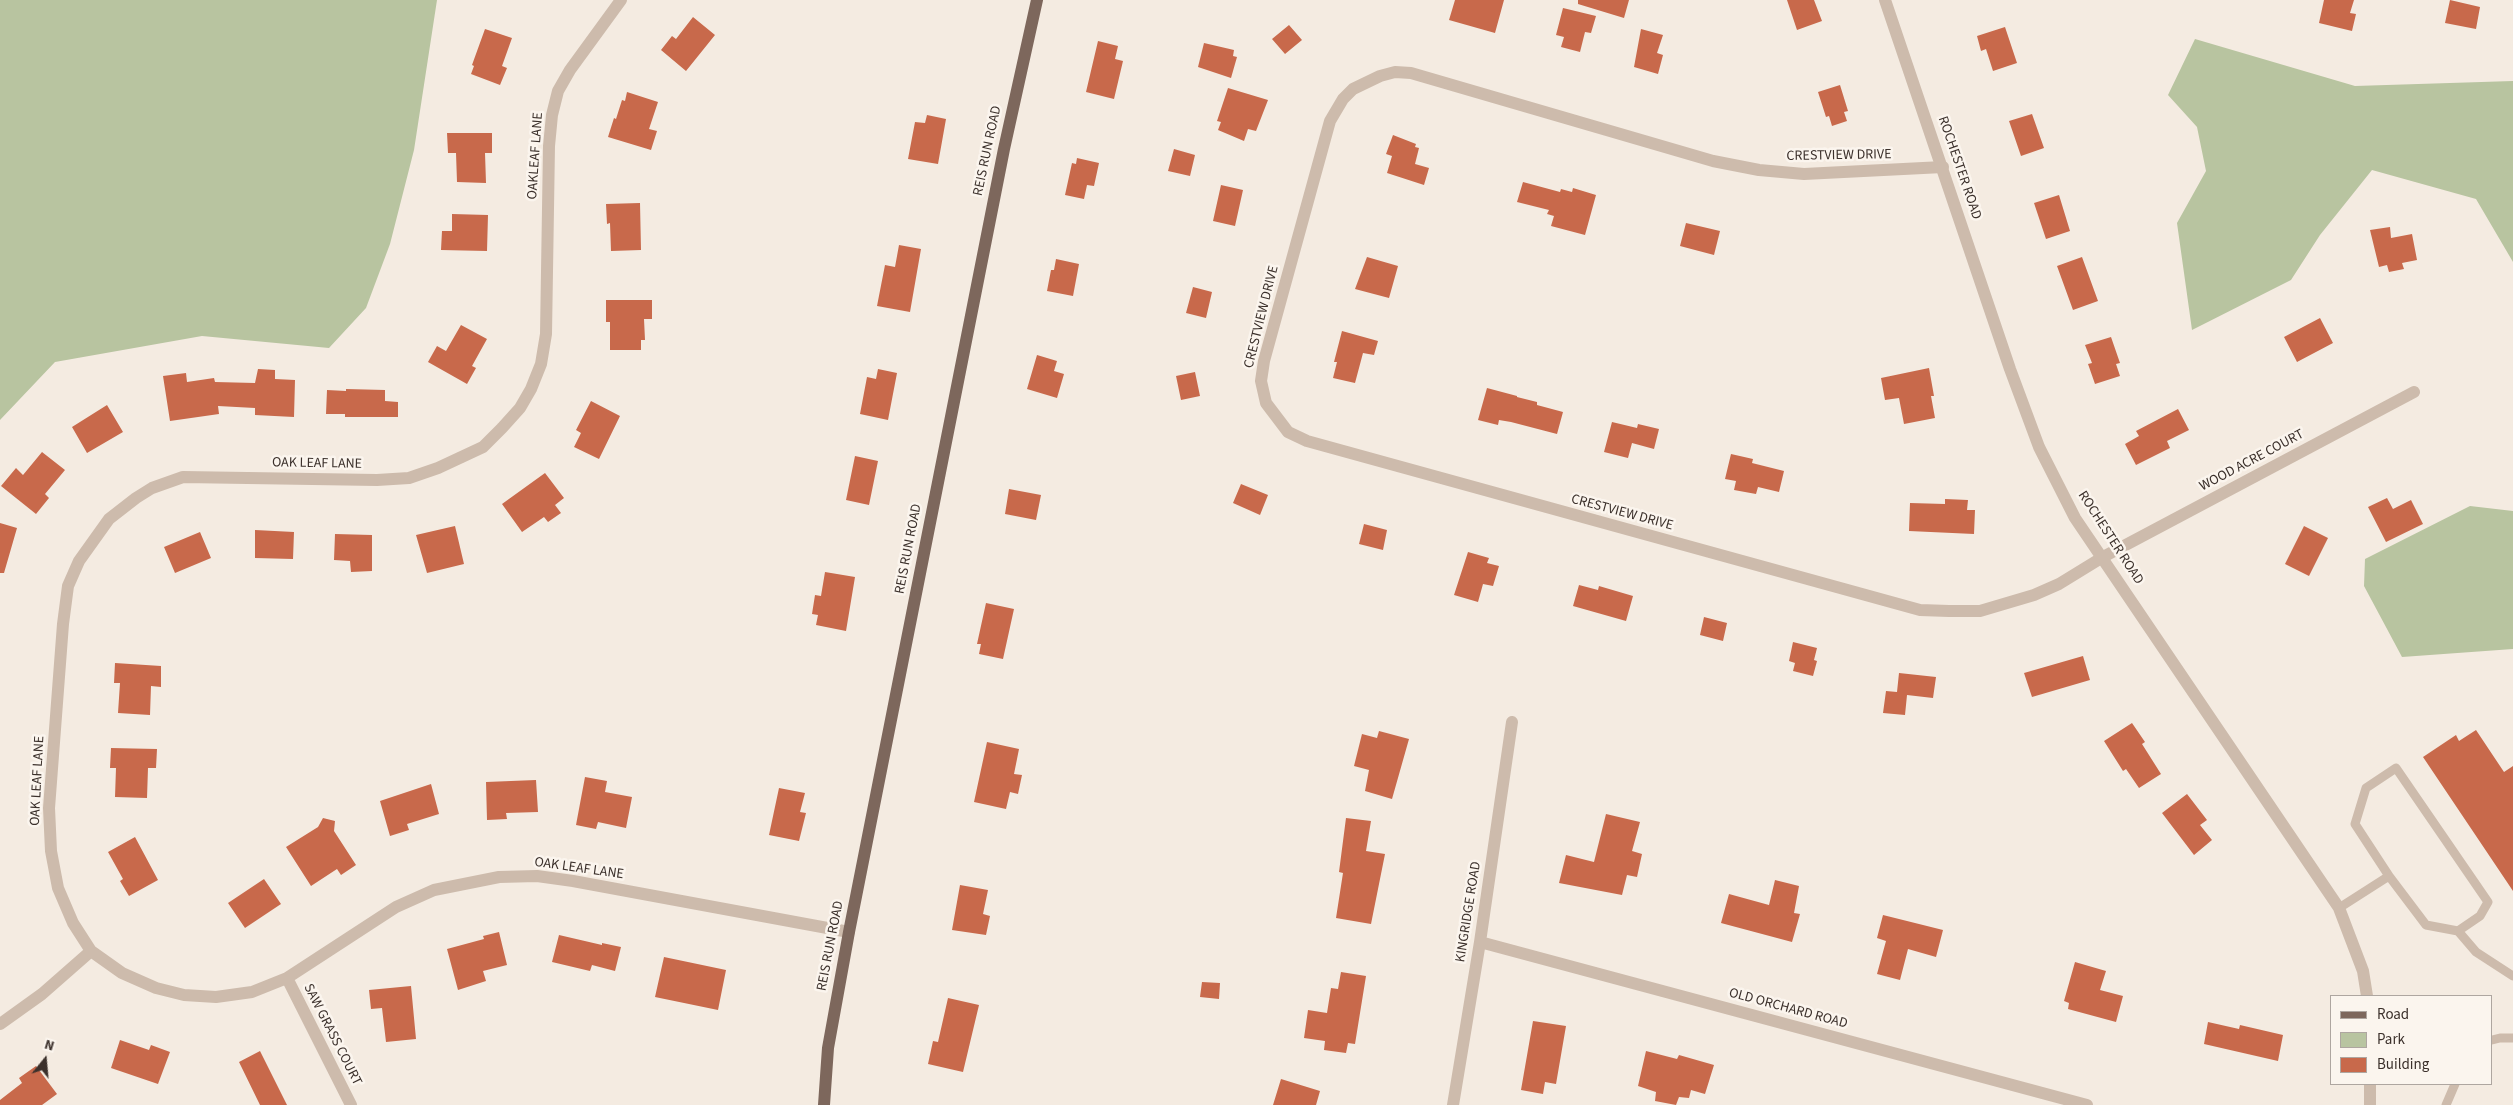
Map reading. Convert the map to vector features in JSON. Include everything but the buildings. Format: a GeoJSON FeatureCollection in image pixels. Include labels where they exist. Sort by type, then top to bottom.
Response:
{"type":"FeatureCollection","features":[{"type":"Feature","properties":{"kind":"main road","name":"REIS RUN ROAD"},"geometry":{"type":"LineString","coordinates":[[824,1105],[828,1048],[849,932],[1004,149],[1037,0]]}},
{"type":"Feature","properties":{"kind":"street","name":"OAKLEAF LANE"},"geometry":{"type":"LineString","coordinates":[[546,334],[548,146],[552,116],[558,90],[570,70],[621,0]]}},
{"type":"Feature","properties":{"kind":"street","name":"ROCHESTER ROAD"},"geometry":{"type":"LineString","coordinates":[[1885,0],[2010,370],[2040,447],[2075,518],[2339,908],[2363,971],[2367,995]]}},
{"type":"Feature","properties":{"kind":"street","name":"CRESTVIEW DRIVE"},"geometry":{"type":"LineString","coordinates":[[1943,167],[1804,174],[1759,170],[1713,161],[1411,73],[1395,72],[1380,76],[1354,89],[1343,99],[1330,121],[1264,360],[1261,382],[1266,403],[1288,432],[1307,442],[1920,610],[1980,611],[2007,604],[2059,584],[2103,557]]}},
{"type":"Feature","properties":{"kind":"street","name":"OAK LEAF LANE"},"geometry":{"type":"LineString","coordinates":[[546,334],[541,364],[531,389],[520,408],[483,447],[438,468],[408,478],[377,480],[183,478],[152,488],[109,519],[78,561],[68,586],[63,624],[49,808],[51,851],[58,888],[73,923],[91,951],[122,973],[156,988],[184,995],[216,997],[252,992],[287,978],[396,907],[434,890],[499,877],[537,876],[573,881],[849,932]]}},
{"type":"Feature","properties":{"kind":"street","name":"WOOD ACRE COURT"},"geometry":{"type":"LineString","coordinates":[[2103,557],[2414,392]]}},
{"type":"Feature","properties":{"kind":"street","name":"KINGRIDGE ROAD"},"geometry":{"type":"LineString","coordinates":[[1452,1105],[1480,942],[1512,722]]}},
{"type":"Feature","properties":{"kind":"street","name":"OLD ORCHARD ROAD"},"geometry":{"type":"LineString","coordinates":[[1480,942],[2087,1105]]}},
{"type":"Feature","properties":{"kind":"street"},"geometry":{"type":"LineString","coordinates":[[0,1024],[42,994],[91,951]]}},
{"type":"Feature","properties":{"kind":"street","name":"SAW GRASS COURT"},"geometry":{"type":"LineString","coordinates":[[287,978],[351,1105]]}},
{"type":"Feature","properties":{"kind":"street"},"geometry":{"type":"LineString","coordinates":[[2370,1085],[2370,1105]]}},
{"type":"Feature","properties":{"kind":"lane"},"geometry":{"type":"LineString","coordinates":[[2458,931],[2480,916],[2488,902],[2396,768],[2366,788],[2355,824],[2389,876],[2426,925],[2458,931],[2476,952],[2513,976]]}},
{"type":"Feature","properties":{"kind":"lane"},"geometry":{"type":"LineString","coordinates":[[2339,908],[2389,876]]}},
{"type":"Feature","properties":{"kind":"lane"},"geometry":{"type":"LineString","coordinates":[[2493,1040],[2513,1038]]}},
{"type":"Feature","properties":{"kind":"lane"},"geometry":{"type":"LineString","coordinates":[[2446,1105],[2455,1085]]}},
{"type":"Feature","properties":{"kind":"green space"},"geometry":{"type":"Polygon","coordinates":[[[0,0],[437,0],[414,150],[390,244],[366,308],[329,348],[202,336],[55,362],[0,420],[0,0]]]}},
{"type":"Feature","properties":{"kind":"green space"},"geometry":{"type":"Polygon","coordinates":[[[2195,39],[2355,86],[2513,81],[2513,262],[2476,199],[2372,170],[2320,235],[2291,280],[2192,330],[2177,223],[2206,171],[2197,127],[2168,95],[2195,39]]]}},
{"type":"Feature","properties":{"kind":"green space"},"geometry":{"type":"Polygon","coordinates":[[[2470,506],[2513,511],[2513,649],[2402,657],[2364,586],[2365,559],[2470,506]]]}}]}
